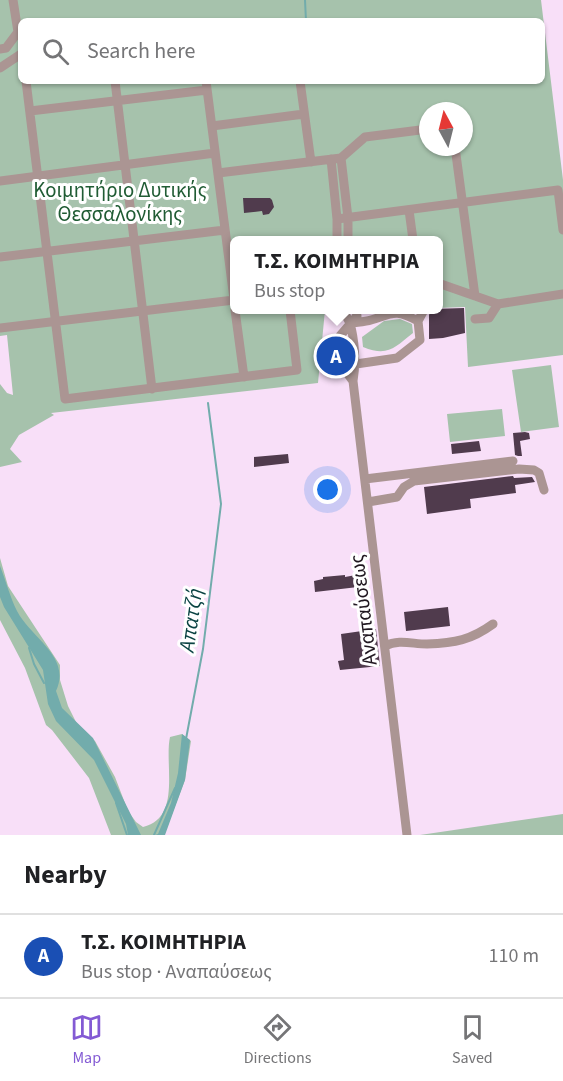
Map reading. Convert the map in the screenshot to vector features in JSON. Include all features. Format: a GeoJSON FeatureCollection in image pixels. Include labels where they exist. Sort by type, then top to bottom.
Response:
{"type":"FeatureCollection","features":[{"type":"Feature","properties":{"kind":"street"},"geometry":{"type":"LineString","coordinates":[[0,49],[6,48],[18,32],[14,0]]}},
{"type":"Feature","properties":{"kind":"street"},"geometry":{"type":"LineString","coordinates":[[0,68],[18,56]]}},
{"type":"Feature","properties":{"kind":"street"},"geometry":{"type":"LineString","coordinates":[[27,84],[65,399],[297,370],[291,314]]}},
{"type":"Feature","properties":{"kind":"street"},"geometry":{"type":"LineString","coordinates":[[115,84],[152,388]]}},
{"type":"Feature","properties":{"kind":"street"},"geometry":{"type":"LineString","coordinates":[[300,84],[311,162]]}},
{"type":"Feature","properties":{"kind":"street"},"geometry":{"type":"LineString","coordinates":[[30,111],[117,101],[207,85],[230,266]]}},
{"type":"Feature","properties":{"kind":"street"},"geometry":{"type":"LineString","coordinates":[[212,126],[304,114]]}},
{"type":"Feature","properties":{"kind":"street"},"geometry":{"type":"LineString","coordinates":[[218,173],[336,159],[365,137],[419,130]]}},
{"type":"Feature","properties":{"kind":"street"},"geometry":{"type":"LineString","coordinates":[[0,181],[215,153]]}},
{"type":"Feature","properties":{"kind":"street"},"geometry":{"type":"LineString","coordinates":[[456,156],[475,296]]}},
{"type":"Feature","properties":{"kind":"street"},"geometry":{"type":"LineString","coordinates":[[336,159],[350,236]]}},
{"type":"Feature","properties":{"kind":"street"},"geometry":{"type":"LineString","coordinates":[[336,159],[337,236]]}},
{"type":"Feature","properties":{"kind":"street"},"geometry":{"type":"LineString","coordinates":[[337,219],[558,190],[563,230]]}},
{"type":"Feature","properties":{"kind":"street"},"geometry":{"type":"LineString","coordinates":[[409,210],[412,236]]}},
{"type":"Feature","properties":{"kind":"street"},"geometry":{"type":"LineString","coordinates":[[0,257],[225,230]]}},
{"type":"Feature","properties":{"kind":"street"},"geometry":{"type":"LineString","coordinates":[[443,286],[498,304],[563,294]]}},
{"type":"Feature","properties":{"kind":"street"},"geometry":{"type":"LineString","coordinates":[[0,328],[230,300]]}},
{"type":"Feature","properties":{"kind":"street"},"geometry":{"type":"LineString","coordinates":[[475,319],[489,318],[498,304]]}},
{"type":"Feature","properties":{"kind":"street"},"geometry":{"type":"LineString","coordinates":[[236,314],[244,377]]}},
{"type":"Feature","properties":{"kind":"street"},"geometry":{"type":"LineString","coordinates":[[345,314],[345,318],[351,323],[356,364],[353,381]]}},
{"type":"Feature","properties":{"kind":"street"},"geometry":{"type":"LineString","coordinates":[[353,381],[342,366],[339,337],[357,314]]}},
{"type":"Feature","properties":{"kind":"street"},"geometry":{"type":"LineString","coordinates":[[351,323],[392,314]]}},
{"type":"Feature","properties":{"kind":"street"},"geometry":{"type":"LineString","coordinates":[[404,314],[418,321]]}},
{"type":"Feature","properties":{"kind":"street"},"geometry":{"type":"LineString","coordinates":[[356,364],[397,358],[420,340],[418,321],[422,314]]}},
{"type":"Feature","properties":{"kind":"street","name":"Αναπαύσεως"},"geometry":{"type":"LineString","coordinates":[[353,381],[407,835]]}},
{"type":"Feature","properties":{"kind":"street"},"geometry":{"type":"LineString","coordinates":[[365,479],[513,461]]}},
{"type":"Feature","properties":{"kind":"street"},"geometry":{"type":"LineString","coordinates":[[368,502],[397,497],[404,487],[414,481],[519,468],[539,473],[544,490]]}},
{"type":"Feature","properties":{"kind":"street"},"geometry":{"type":"LineString","coordinates":[[385,646],[396,642],[426,644],[467,639],[493,624]]}},
{"type":"Feature","properties":{"kind":"green space","name":"Κοιμητήριο Δυτικής Θεσσαλονίκης"},"geometry":{"type":"Polygon","coordinates":[[[0,0],[541,0],[543,18],[18,18],[18,84],[545,84],[545,33],[563,180],[563,355],[468,367],[465,307],[443,308],[443,236],[230,236],[230,314],[325,314],[318,383],[51,413],[54,415],[19,435],[10,449],[22,462],[0,467],[0,384],[7,393],[13,395],[7,335],[0,336],[0,0]]]}},
{"type":"Feature","properties":{"kind":"green space"},"geometry":{"type":"Polygon","coordinates":[[[400,319],[412,324],[413,333],[401,343],[385,351],[363,347],[362,337],[384,321],[400,319]]]}},
{"type":"Feature","properties":{"kind":"green space"},"geometry":{"type":"Polygon","coordinates":[[[551,365],[559,427],[521,432],[512,370],[551,365]]]}},
{"type":"Feature","properties":{"kind":"green space"},"geometry":{"type":"Polygon","coordinates":[[[502,409],[505,436],[450,442],[447,414],[502,409]]]}},
{"type":"Feature","properties":{"kind":"green space"},"geometry":{"type":"Polygon","coordinates":[[[0,558],[8,586],[60,665],[60,680],[68,706],[78,726],[95,741],[115,777],[128,811],[143,827],[155,822],[163,813],[167,802],[170,737],[182,734],[191,741],[185,780],[164,835],[111,835],[89,778],[46,725],[25,668],[0,620],[0,558]]]}},
{"type":"Feature","properties":{"kind":"green space"},"geometry":{"type":"Polygon","coordinates":[[[563,814],[563,835],[420,835],[563,814]]]}},
{"type":"Feature","properties":{"kind":"shaded area"},"geometry":{"type":"Polygon","coordinates":[[[0,566],[17,611],[23,621],[48,648],[59,668],[56,691],[62,708],[93,738],[141,835],[128,835],[126,824],[94,760],[56,721],[48,704],[43,670],[0,597],[0,566]]]}},
{"type":"Feature","properties":{"kind":"shaded area"},"geometry":{"type":"Polygon","coordinates":[[[182,734],[190,740],[185,780],[165,835],[155,835],[158,834],[171,803],[178,773],[182,734]]]}},
{"type":"Feature","properties":{"kind":"building"},"geometry":{"type":"Polygon","coordinates":[[[243,198],[270,198],[274,207],[269,214],[263,215],[262,211],[244,213],[243,198]]]}},
{"type":"Feature","properties":{"kind":"building"},"geometry":{"type":"Polygon","coordinates":[[[464,308],[465,333],[429,339],[429,314],[443,314],[443,309],[464,308]]]}},
{"type":"Feature","properties":{"kind":"building"},"geometry":{"type":"Polygon","coordinates":[[[513,433],[529,433],[530,439],[520,441],[522,456],[515,455],[513,433]]]}},
{"type":"Feature","properties":{"kind":"building"},"geometry":{"type":"Polygon","coordinates":[[[479,441],[481,451],[452,454],[451,444],[479,441]]]}},
{"type":"Feature","properties":{"kind":"building"},"geometry":{"type":"Polygon","coordinates":[[[288,454],[289,463],[254,467],[254,457],[288,454]]]}},
{"type":"Feature","properties":{"kind":"building"},"geometry":{"type":"Polygon","coordinates":[[[513,476],[514,478],[532,477],[535,482],[515,485],[516,493],[470,499],[471,508],[427,514],[424,487],[513,476]]]}},
{"type":"Feature","properties":{"kind":"building"},"geometry":{"type":"Polygon","coordinates":[[[345,575],[345,577],[356,575],[358,587],[315,592],[314,581],[323,579],[323,577],[345,575]]]}},
{"type":"Feature","properties":{"kind":"building"},"geometry":{"type":"Polygon","coordinates":[[[448,607],[450,626],[406,631],[404,612],[448,607]]]}},
{"type":"Feature","properties":{"kind":"building"},"geometry":{"type":"Polygon","coordinates":[[[376,629],[380,666],[340,670],[338,661],[344,660],[341,634],[376,629]]]}},
{"type":"Feature","properties":{"kind":"waterway","name":"Απατζή"},"geometry":{"type":"LineString","coordinates":[[305,0],[306,18]]}},
{"type":"Feature","properties":{"kind":"waterway","name":"Απατζή"},"geometry":{"type":"LineString","coordinates":[[186,739],[203,649],[221,504],[208,403]]}},
{"type":"Feature","properties":{"kind":"waterway","name":"Απατζή"},"geometry":{"type":"LineString","coordinates":[[29,648],[44,683]]}},
{"type":"Feature","properties":{"kind":"waterway","name":"Απατζή"},"geometry":{"type":"LineString","coordinates":[[154,835],[175,788]]}},
{"type":"Feature","properties":{"kind":"waterway","name":"Απατζή"},"geometry":{"type":"LineString","coordinates":[[116,803],[127,835]]}},
{"type":"Feature","properties":{"kind":"place","name":"Τ.Σ. ΚΟΙΜΗΤΗΡΙΑ"},"geometry":{"type":"Point","coordinates":[336,356]}}]}
